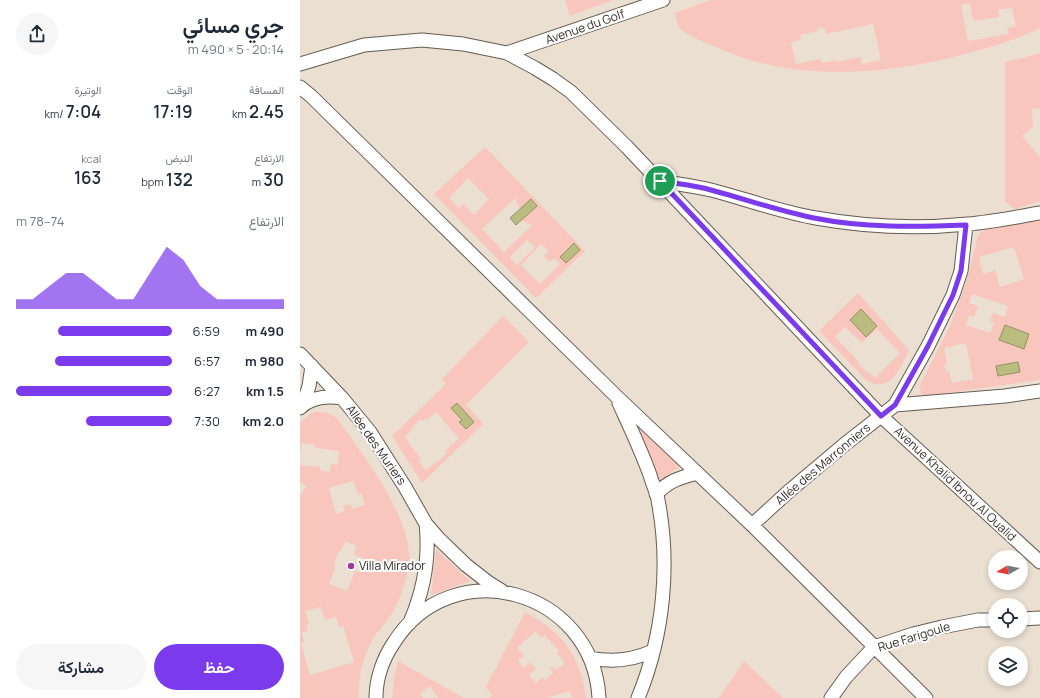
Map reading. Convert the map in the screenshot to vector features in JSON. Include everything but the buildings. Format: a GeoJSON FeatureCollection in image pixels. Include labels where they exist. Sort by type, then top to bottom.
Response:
{"type":"FeatureCollection","features":[{"type":"Feature","properties":{"kind":"street","name":"Avenue du Golf"},"geometry":{"type":"LineString","coordinates":[[508,53],[663,0]]}},
{"type":"Feature","properties":{"kind":"street","name":"Avenue Khalid Ibnou Al Oualid"},"geometry":{"type":"LineString","coordinates":[[300,64],[364,45],[422,40],[463,44],[508,53],[536,68],[571,92],[595,115],[660,181],[881,416],[1040,562]]}},
{"type":"Feature","properties":{"kind":"street"},"geometry":{"type":"LineString","coordinates":[[300,87],[317,101],[616,396],[752,525],[926,698]]}},
{"type":"Feature","properties":{"kind":"street"},"geometry":{"type":"LineString","coordinates":[[660,181],[710,190],[757,204],[822,219],[869,224],[904,226],[966,225],[986,223],[1040,213]]}},
{"type":"Feature","properties":{"kind":"street","name":"Allée des Marronniers"},"geometry":{"type":"LineString","coordinates":[[752,525],[827,458],[895,405],[928,346],[953,295],[961,271],[966,225]]}},
{"type":"Feature","properties":{"kind":"street","name":"Allée des Muriers"},"geometry":{"type":"LineString","coordinates":[[300,354],[342,398],[370,432],[417,506],[426,524],[438,539],[466,565],[503,592]]}},
{"type":"Feature","properties":{"kind":"street"},"geometry":{"type":"LineString","coordinates":[[302,406],[310,386],[312,366]]}},
{"type":"Feature","properties":{"kind":"street"},"geometry":{"type":"LineString","coordinates":[[895,405],[1005,396],[1040,391]]}},
{"type":"Feature","properties":{"kind":"street"},"geometry":{"type":"LineString","coordinates":[[616,396],[644,458],[656,494],[662,531],[664,563],[663,593],[653,651],[638,698]]}},
{"type":"Feature","properties":{"kind":"street"},"geometry":{"type":"LineString","coordinates":[[302,406],[323,397],[342,398]]}},
{"type":"Feature","properties":{"kind":"street"},"geometry":{"type":"LineString","coordinates":[[656,494],[665,485],[672,481],[697,473]]}},
{"type":"Feature","properties":{"kind":"street","name":"Allée des Muriers"},"geometry":{"type":"LineString","coordinates":[[410,621],[420,597],[425,576],[428,554],[426,524]]}},
{"type":"Feature","properties":{"kind":"street"},"geometry":{"type":"LineString","coordinates":[[376,698],[378,678],[383,662],[396,638],[410,621],[429,607],[454,596],[481,591],[503,592],[524,596],[538,603],[564,620],[583,644],[590,658],[596,674],[599,698]]}},
{"type":"Feature","properties":{"kind":"street"},"geometry":{"type":"LineString","coordinates":[[1028,619],[1040,618]]}},
{"type":"Feature","properties":{"kind":"street","name":"Rue Farigoule"},"geometry":{"type":"LineString","coordinates":[[831,698],[846,677],[874,647],[912,634],[978,620],[988,620]]}},
{"type":"Feature","properties":{"kind":"street"},"geometry":{"type":"LineString","coordinates":[[590,658],[619,661],[639,657],[653,651]]}},
{"type":"Feature","properties":{"kind":"shaded area"},"geometry":{"type":"Polygon","coordinates":[[[565,0],[613,0],[570,16],[565,0]]]}},
{"type":"Feature","properties":{"kind":"shaded area"},"geometry":{"type":"Polygon","coordinates":[[[710,0],[1040,0],[1040,28],[1018,38],[988,48],[915,65],[882,70],[847,72],[813,71],[779,67],[747,59],[702,41],[691,36],[679,27],[675,13],[710,0]],[[970,3],[961,5],[968,41],[1008,34],[1007,28],[1016,26],[1012,8],[998,10],[999,17],[973,21],[970,3]],[[873,24],[826,34],[825,29],[821,27],[818,28],[817,31],[800,35],[801,40],[791,42],[796,64],[821,59],[822,63],[837,60],[838,62],[860,57],[862,64],[881,60],[873,24]]]}},
{"type":"Feature","properties":{"kind":"shaded area"},"geometry":{"type":"Polygon","coordinates":[[[1040,53],[1040,108],[1032,109],[1033,127],[1022,136],[1040,157],[1040,201],[1015,209],[1005,202],[1005,62],[1040,53]]]}},
{"type":"Feature","properties":{"kind":"shaded area"},"geometry":{"type":"Polygon","coordinates":[[[485,147],[585,251],[536,298],[434,194],[485,147]],[[468,178],[449,198],[459,208],[463,204],[474,215],[489,199],[468,178]],[[515,198],[482,229],[504,252],[532,225],[521,220],[536,206],[531,200],[520,209],[515,198]],[[527,240],[510,257],[517,265],[535,247],[527,240]],[[541,244],[521,265],[540,284],[560,264],[554,258],[550,262],[544,256],[549,251],[541,244]]]}},
{"type":"Feature","properties":{"kind":"shaded area"},"geometry":{"type":"Polygon","coordinates":[[[531,199],[537,206],[516,225],[510,218],[531,199]]]}},
{"type":"Feature","properties":{"kind":"shaded area"},"geometry":{"type":"Polygon","coordinates":[[[1040,219],[1040,380],[925,396],[921,395],[920,385],[950,326],[966,283],[978,236],[981,232],[1040,219]],[[1014,247],[979,257],[983,274],[995,270],[1000,287],[1024,279],[1014,247]],[[972,294],[969,303],[978,306],[974,317],[969,315],[966,325],[990,333],[994,323],[990,321],[993,313],[1005,317],[1008,306],[972,294]],[[966,343],[944,348],[947,364],[944,364],[946,372],[949,371],[952,383],[973,379],[966,343]]]}},
{"type":"Feature","properties":{"kind":"shaded area"},"geometry":{"type":"Polygon","coordinates":[[[574,243],[580,250],[566,263],[560,257],[574,243]]]}},
{"type":"Feature","properties":{"kind":"shaded area"},"geometry":{"type":"Polygon","coordinates":[[[858,293],[909,350],[894,377],[888,382],[874,384],[866,380],[819,331],[858,293]],[[845,327],[835,337],[860,363],[859,364],[875,378],[900,353],[877,329],[862,343],[845,327]]]}},
{"type":"Feature","properties":{"kind":"shaded area"},"geometry":{"type":"Polygon","coordinates":[[[861,309],[877,326],[866,337],[850,320],[861,309]]]}},
{"type":"Feature","properties":{"kind":"shaded area"},"geometry":{"type":"Polygon","coordinates":[[[503,316],[529,342],[466,405],[483,424],[422,483],[392,436],[446,384],[442,379],[503,316]],[[436,412],[427,420],[426,419],[423,421],[421,419],[411,428],[412,430],[405,437],[409,441],[408,443],[421,458],[418,461],[426,470],[436,462],[436,459],[438,462],[447,453],[445,451],[459,438],[436,412]]]}},
{"type":"Feature","properties":{"kind":"shaded area"},"geometry":{"type":"Polygon","coordinates":[[[1005,325],[1029,334],[1024,349],[999,340],[1005,325]]]}},
{"type":"Feature","properties":{"kind":"shaded area"},"geometry":{"type":"Polygon","coordinates":[[[1018,362],[1020,372],[998,376],[996,366],[1018,362]]]}},
{"type":"Feature","properties":{"kind":"shaded area"},"geometry":{"type":"Polygon","coordinates":[[[457,403],[474,422],[466,429],[459,422],[462,420],[451,408],[457,403]]]}},
{"type":"Feature","properties":{"kind":"shaded area"},"geometry":{"type":"Polygon","coordinates":[[[311,413],[325,413],[337,418],[371,467],[394,505],[408,542],[409,560],[404,587],[393,612],[376,634],[368,648],[361,673],[359,698],[300,698],[300,496],[306,486],[300,482],[300,465],[320,467],[320,470],[330,472],[331,464],[338,465],[339,451],[315,448],[316,445],[302,443],[300,454],[300,423],[311,413]],[[353,481],[329,488],[336,514],[345,511],[343,506],[350,504],[352,509],[365,505],[362,494],[358,495],[353,481]],[[345,541],[341,551],[339,550],[334,564],[336,565],[329,584],[347,591],[355,571],[361,572],[365,570],[367,565],[363,558],[354,555],[357,546],[345,541]],[[321,607],[305,611],[309,623],[306,624],[308,631],[302,633],[305,642],[301,643],[310,675],[354,662],[343,626],[339,627],[336,617],[325,620],[321,607]]]}},
{"type":"Feature","properties":{"kind":"shaded area"},"geometry":{"type":"Polygon","coordinates":[[[628,417],[677,462],[678,468],[658,481],[628,417]]]}},
{"type":"Feature","properties":{"kind":"shaded area"},"geometry":{"type":"Polygon","coordinates":[[[437,550],[470,581],[431,595],[436,551],[437,550]]]}},
{"type":"Feature","properties":{"kind":"shaded area"},"geometry":{"type":"Polygon","coordinates":[[[525,612],[550,628],[568,646],[579,669],[586,698],[573,698],[570,691],[547,698],[489,698],[492,695],[486,687],[525,612]],[[536,631],[517,648],[524,656],[518,661],[524,668],[530,662],[536,669],[529,675],[536,683],[542,677],[545,680],[553,673],[550,669],[553,667],[557,670],[565,663],[557,653],[559,651],[545,635],[541,638],[536,631]]]}},
{"type":"Feature","properties":{"kind":"shaded area"},"geometry":{"type":"Polygon","coordinates":[[[398,661],[464,698],[438,698],[430,686],[420,693],[423,698],[392,698],[398,661]]]}},
{"type":"Feature","properties":{"kind":"shaded area"},"geometry":{"type":"Polygon","coordinates":[[[744,661],[783,698],[719,698],[744,661]]]}},
{"type":"Feature","properties":{"kind":"place","name":"Villa Mirador"},"geometry":{"type":"Point","coordinates":[351,566]}},
{"type":"Feature","properties":{"kind":"route"},"geometry":{"type":"LineString","coordinates":[[660,181],[710,190],[757,204],[815,218],[840,222],[904,226],[966,225],[961,271],[953,295],[928,346],[895,405],[881,416],[660,181]]}}]}
